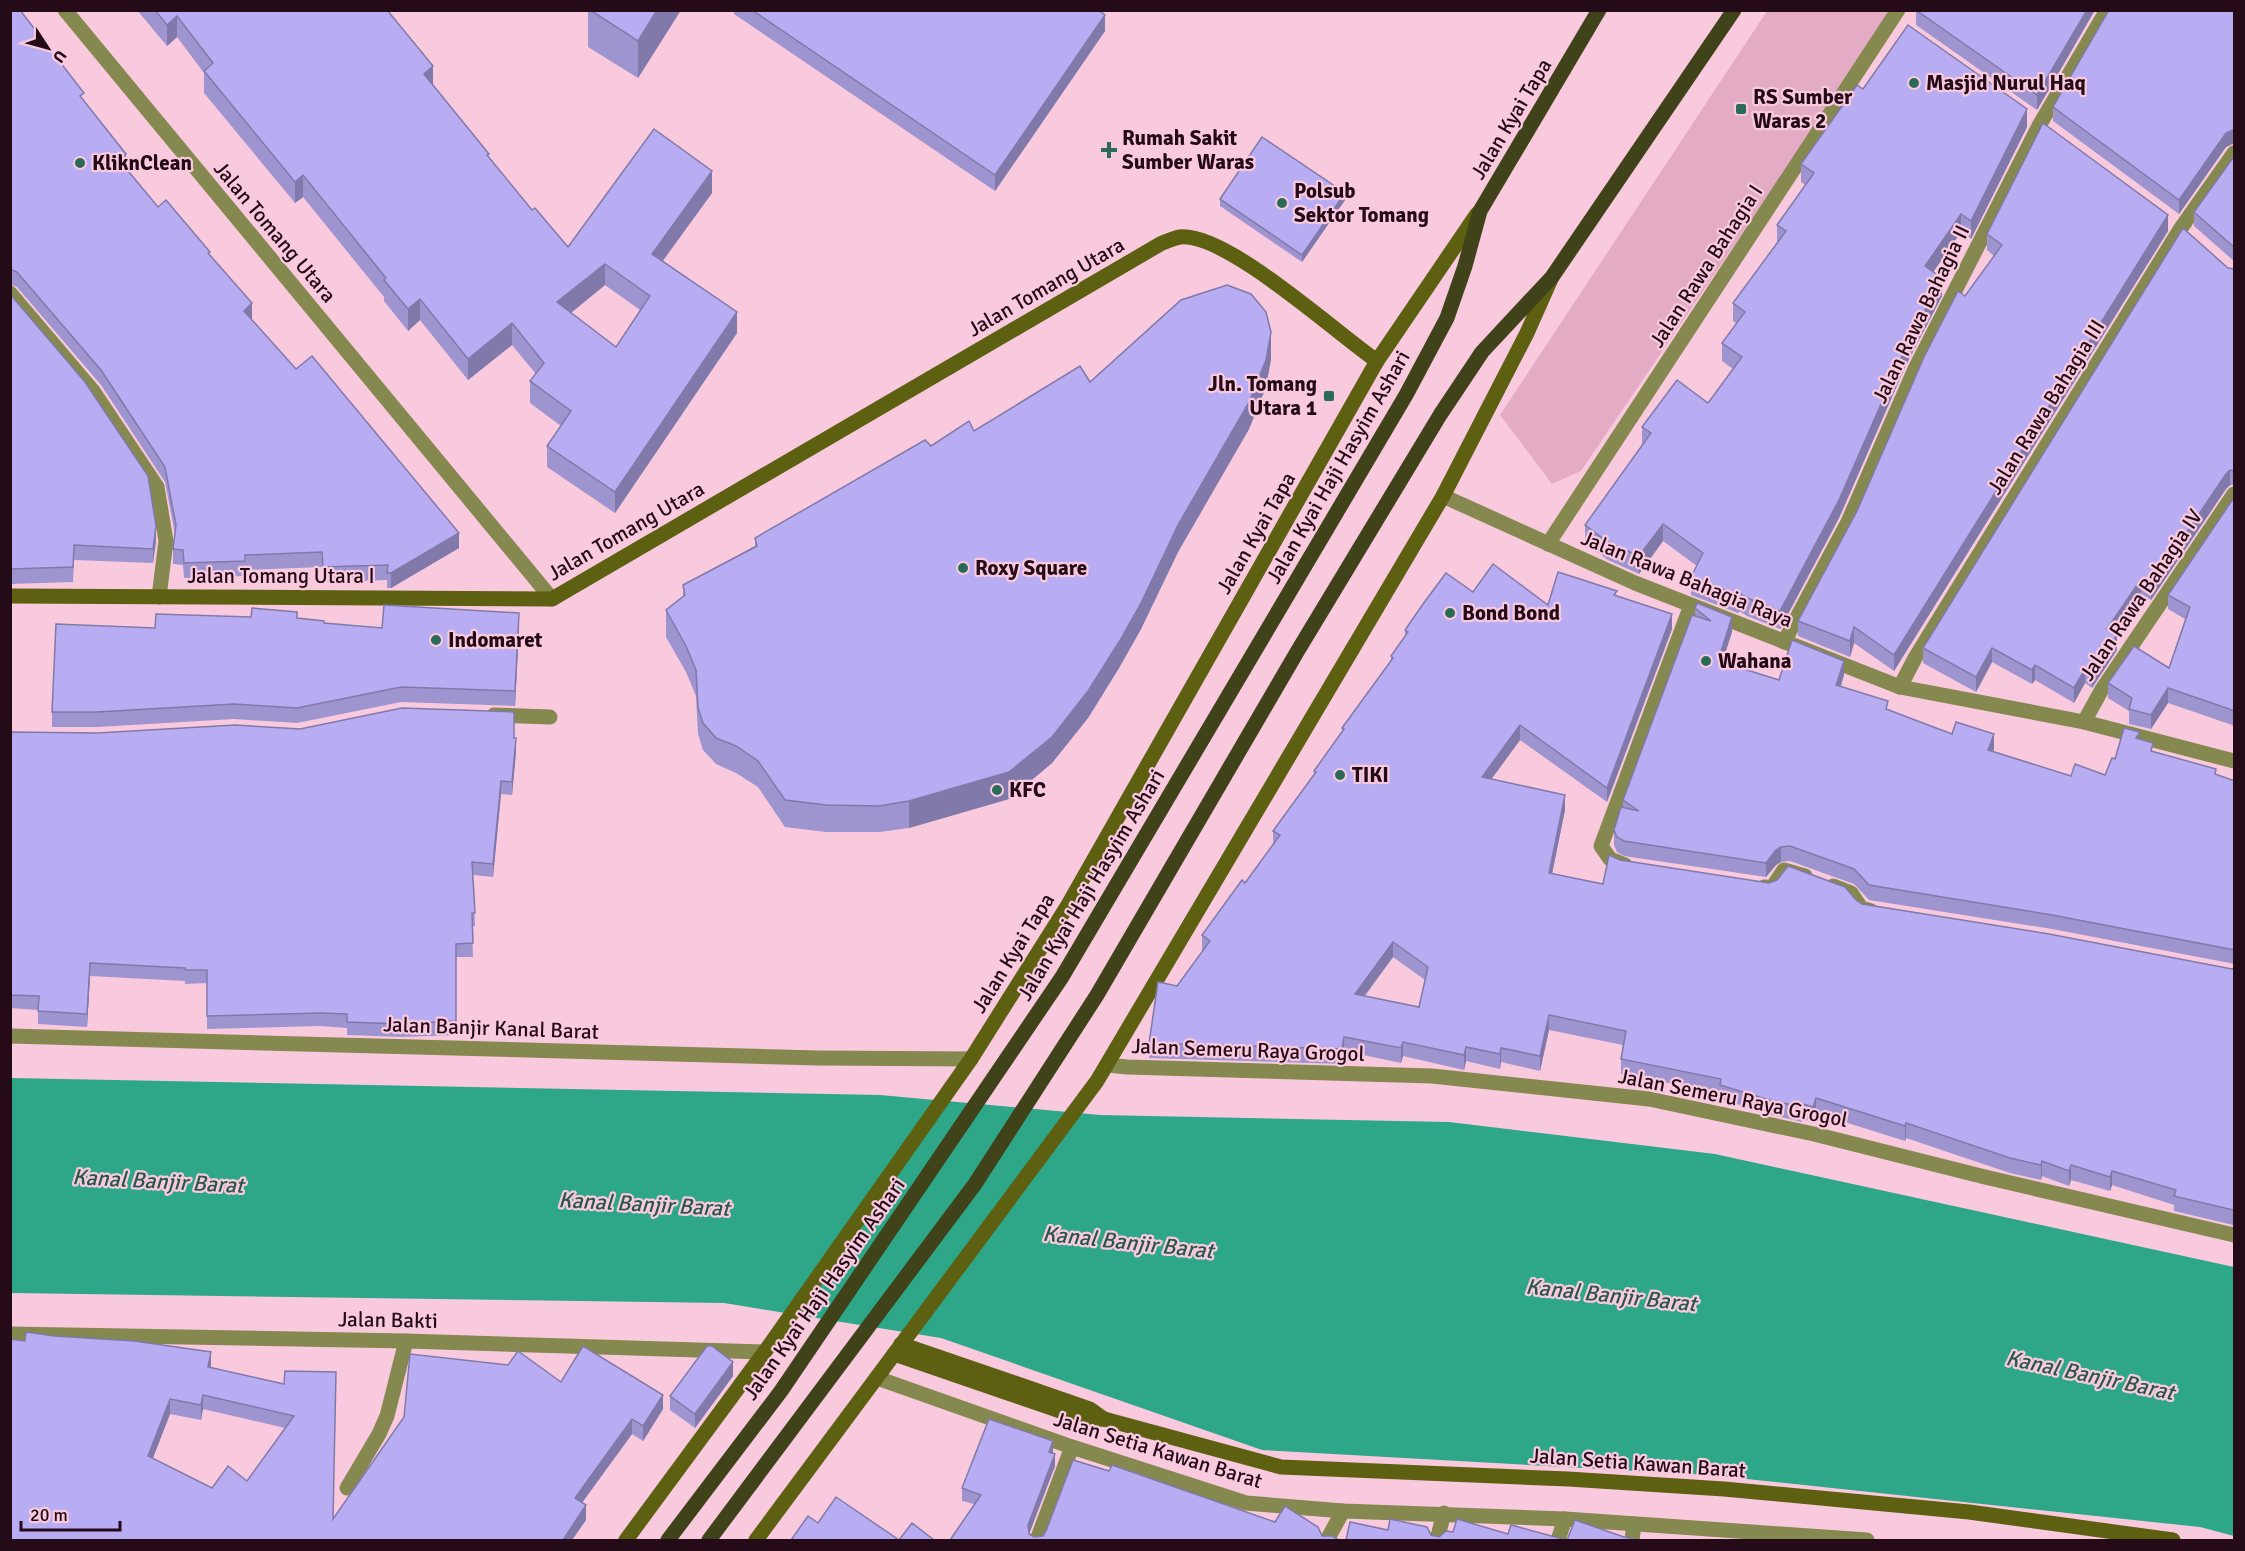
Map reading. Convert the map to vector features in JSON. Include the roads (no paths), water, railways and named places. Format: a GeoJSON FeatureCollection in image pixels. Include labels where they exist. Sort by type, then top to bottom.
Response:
{"type":"FeatureCollection","features":[{"type":"Feature","properties":{"kind":"main road","name":"Jalan Kyai Tapa"},"geometry":{"type":"LineString","coordinates":[[957,1080],[1068,905],[1377,361],[1480,211],[1599,10]]}},
{"type":"Feature","properties":{"kind":"main road"},"geometry":{"type":"LineString","coordinates":[[709,1540],[982,1174],[1097,995],[1291,662],[1440,415],[1482,352],[1552,277],[1734,10]]}},
{"type":"Feature","properties":{"kind":"main road","name":"Jalan Kyai Haji Hasyim Ashari"},"geometry":{"type":"LineString","coordinates":[[668,1540],[781,1391],[1062,977],[1406,395],[1447,318],[1465,266],[1480,211]]}},
{"type":"Feature","properties":{"kind":"main road","name":"Jalan Tomang Utara"},"geometry":{"type":"LineString","coordinates":[[552,599],[1162,243],[1181,237],[1208,242],[1248,263],[1377,361]]}},
{"type":"Feature","properties":{"kind":"main road"},"geometry":{"type":"LineString","coordinates":[[756,1540],[1097,1081],[1443,496],[1527,333],[1552,277]]}},
{"type":"Feature","properties":{"kind":"main road","name":"Jalan Tomang Utara I"},"geometry":{"type":"LineString","coordinates":[[10,596],[552,599]]}},
{"type":"Feature","properties":{"kind":"main road","name":"Jalan Kyai Haji Hasyim Ashari"},"geometry":{"type":"LineString","coordinates":[[626,1540],[767,1349],[957,1080]]}},
{"type":"Feature","properties":{"kind":"main road","name":"Jalan Setia Kawan Barat"},"geometry":{"type":"LineString","coordinates":[[900,1346],[1090,1409],[1104,1419],[1281,1467],[1569,1479],[1724,1489],[1969,1512],[2173,1540]]}},
{"type":"Feature","properties":{"kind":"street","name":"Jalan Tomang Utara"},"geometry":{"type":"LineString","coordinates":[[65,10],[552,599]]}},
{"type":"Feature","properties":{"kind":"street","name":"Jalan Rawa Bahagia II"},"geometry":{"type":"LineString","coordinates":[[1784,642],[1848,522],[1915,369],[2040,124],[2107,10]]}},
{"type":"Feature","properties":{"kind":"street","name":"Jalan Rawa Bahagia I"},"geometry":{"type":"LineString","coordinates":[[1548,544],[1897,19]]}},
{"type":"Feature","properties":{"kind":"street","name":"Jalan Rawa Bahagia III"},"geometry":{"type":"LineString","coordinates":[[1900,687],[1915,658],[2181,228],[2235,153]]}},
{"type":"Feature","properties":{"kind":"street"},"geometry":{"type":"LineString","coordinates":[[10,293],[93,391],[158,487],[166,541],[159,597]]}},
{"type":"Feature","properties":{"kind":"street","name":"Jalan Rawa Bahagia IV"},"geometry":{"type":"LineString","coordinates":[[2084,722],[2101,692],[2235,494]]}},
{"type":"Feature","properties":{"kind":"street","name":"Jalan Rawa Bahagia Raya"},"geometry":{"type":"LineString","coordinates":[[1443,496],[1691,605],[1900,687],[2084,722],[2235,761]]}},
{"type":"Feature","properties":{"kind":"street"},"geometry":{"type":"LineString","coordinates":[[1644,868],[1621,865],[1610,858],[1601,846],[1691,605]]}},
{"type":"Feature","properties":{"kind":"street"},"geometry":{"type":"LineString","coordinates":[[481,715],[550,717]]}},
{"type":"Feature","properties":{"kind":"street"},"geometry":{"type":"LineString","coordinates":[[1747,885],[1772,888],[1783,871],[1787,870],[1851,893],[1864,909],[1886,913]]}},
{"type":"Feature","properties":{"kind":"street","name":"Jalan Banjir Kanal Barat"},"geometry":{"type":"LineString","coordinates":[[10,1036],[818,1058],[971,1059]]}},
{"type":"Feature","properties":{"kind":"street","name":"Jalan Semeru Raya Grogol"},"geometry":{"type":"LineString","coordinates":[[1107,1065],[1432,1076],[1649,1099],[1814,1134],[1985,1177],[2235,1235]]}},
{"type":"Feature","properties":{"kind":"street","name":"Jalan Bakti"},"geometry":{"type":"LineString","coordinates":[[10,1334],[767,1349]]}},
{"type":"Feature","properties":{"kind":"street"},"geometry":{"type":"LineString","coordinates":[[347,1488],[387,1416],[406,1341]]}},
{"type":"Feature","properties":{"kind":"street","name":"Jalan Setia Kawan Barat"},"geometry":{"type":"LineString","coordinates":[[877,1378],[1072,1447],[1246,1503],[1343,1511],[1565,1519],[1634,1524],[1700,1534],[1867,1540]]}},
{"type":"Feature","properties":{"kind":"street"},"geometry":{"type":"LineString","coordinates":[[1037,1540],[1072,1447]]}},
{"type":"Feature","properties":{"kind":"street"},"geometry":{"type":"LineString","coordinates":[[1326,1540],[1343,1511]]}},
{"type":"Feature","properties":{"kind":"street"},"geometry":{"type":"LineString","coordinates":[[1437,1540],[1444,1513]]}},
{"type":"Feature","properties":{"kind":"street"},"geometry":{"type":"LineString","coordinates":[[1558,1540],[1565,1519]]}},
{"type":"Feature","properties":{"kind":"street"},"geometry":{"type":"LineString","coordinates":[[1632,1540],[1634,1524]]}},
{"type":"Feature","properties":{"kind":"water","name":"Kanal Banjir Barat"},"geometry":{"type":"Polygon","coordinates":[[[11,1078],[880,1095],[1100,1115],[1449,1122],[1715,1154],[2234,1267],[2234,1536],[2200,1527],[1709,1475],[1262,1450],[941,1338],[724,1303],[11,1293],[11,1078]]]}},
{"type":"Feature","properties":{"kind":"place","name":"Masjid Nurul Haq"},"geometry":{"type":"Point","coordinates":[1914,83]}},
{"type":"Feature","properties":{"kind":"place","name":"RS Sumber Waras 2"},"geometry":{"type":"Point","coordinates":[1741,109]}},
{"type":"Feature","properties":{"kind":"place","name":"Rumah Sakit Sumber Waras"},"geometry":{"type":"Point","coordinates":[1109,150]}},
{"type":"Feature","properties":{"kind":"place","name":"KliknClean"},"geometry":{"type":"Point","coordinates":[80,163]}},
{"type":"Feature","properties":{"kind":"place","name":"Polsub Sektor Tomang"},"geometry":{"type":"Point","coordinates":[1282,203]}},
{"type":"Feature","properties":{"kind":"place","name":"Jln. Tomang Utara 1"},"geometry":{"type":"Point","coordinates":[1329,396]}},
{"type":"Feature","properties":{"kind":"place","name":"Roxy Square"},"geometry":{"type":"Point","coordinates":[963,568]}},
{"type":"Feature","properties":{"kind":"place","name":"Bond Bond"},"geometry":{"type":"Point","coordinates":[1450,613]}},
{"type":"Feature","properties":{"kind":"place","name":"Indomaret"},"geometry":{"type":"Point","coordinates":[436,640]}},
{"type":"Feature","properties":{"kind":"place","name":"Wahana"},"geometry":{"type":"Point","coordinates":[1706,661]}},
{"type":"Feature","properties":{"kind":"place","name":"TIKI"},"geometry":{"type":"Point","coordinates":[1340,775]}},
{"type":"Feature","properties":{"kind":"place","name":"KFC"},"geometry":{"type":"Point","coordinates":[997,790]}}]}
